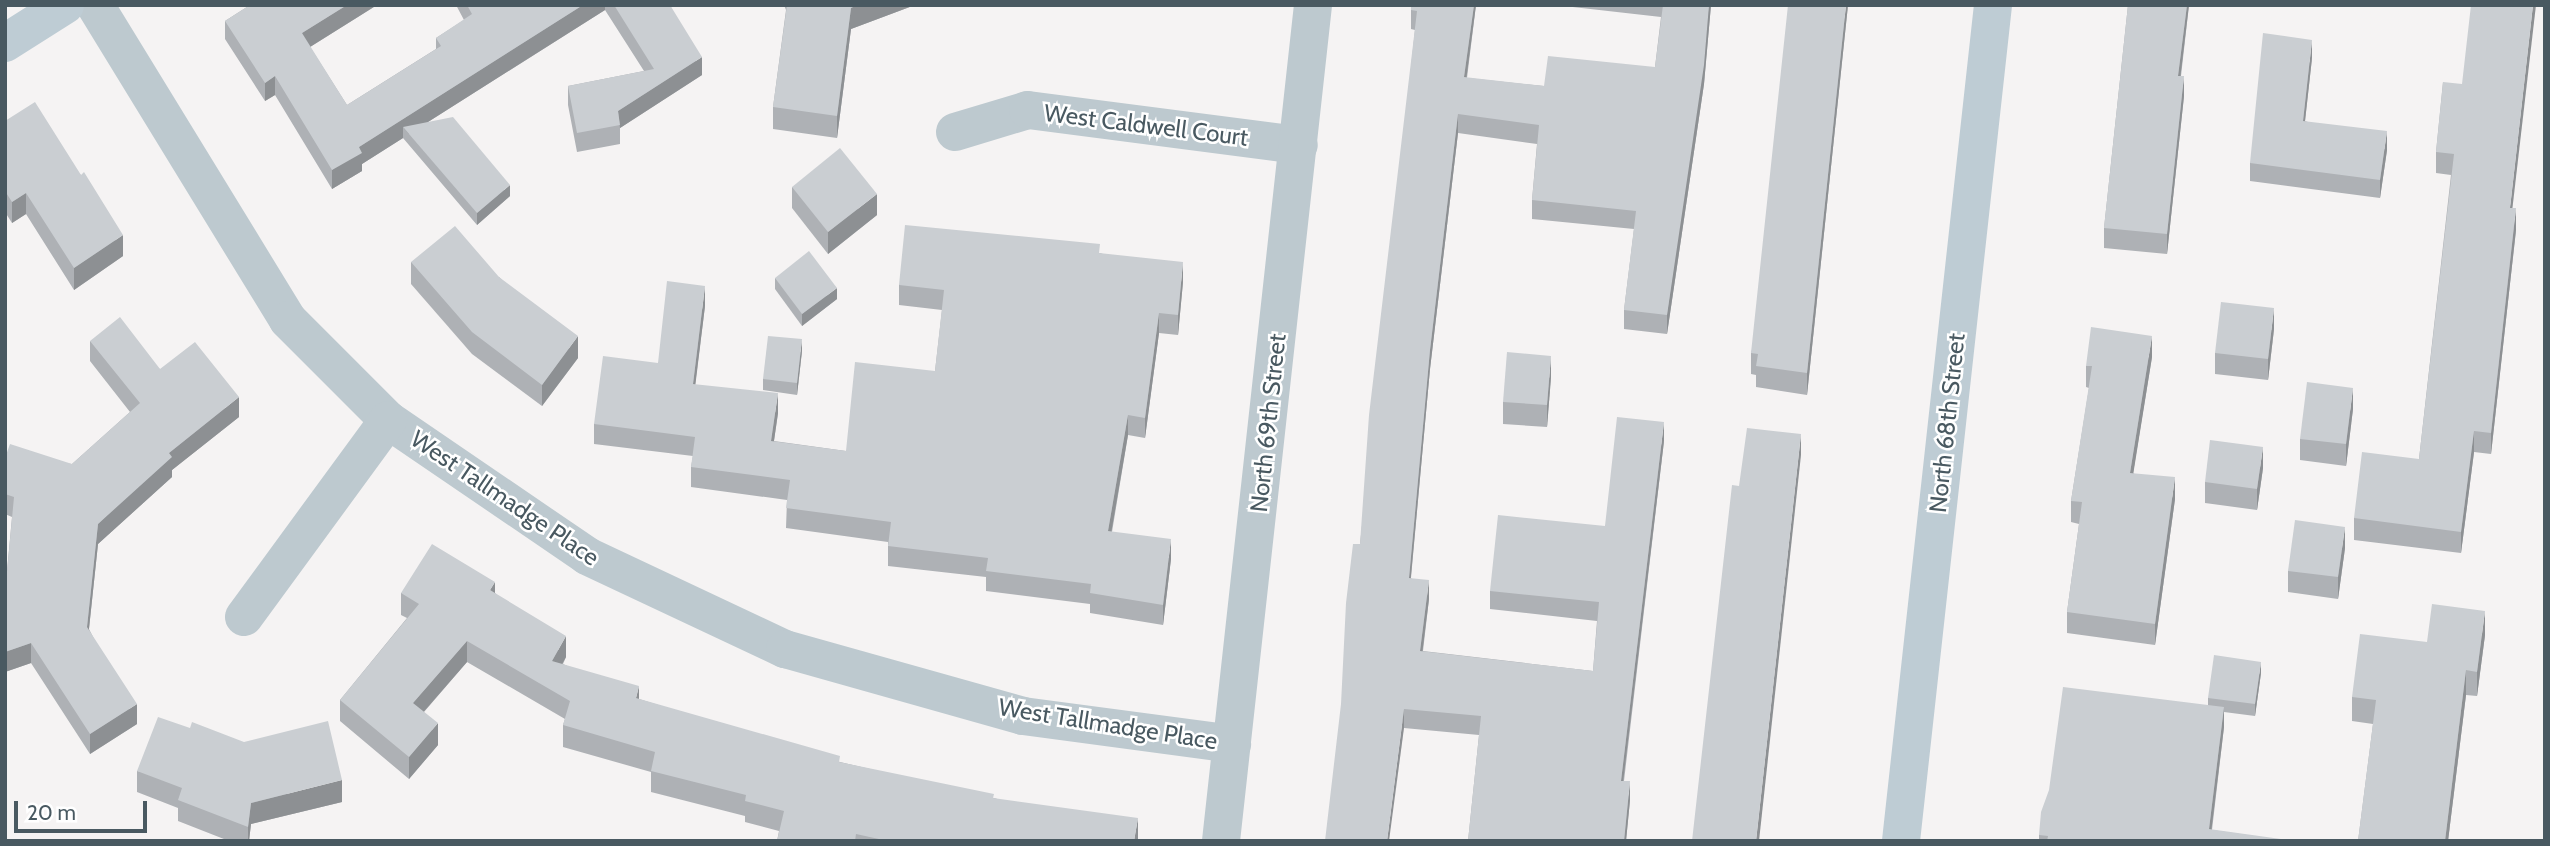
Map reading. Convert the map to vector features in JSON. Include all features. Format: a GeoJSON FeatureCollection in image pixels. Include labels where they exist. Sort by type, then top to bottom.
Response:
{"type":"FeatureCollection","features":[{"type":"Feature","properties":{"kind":"street"},"geometry":{"type":"LineString","coordinates":[[5,43],[65,5]]}},
{"type":"Feature","properties":{"kind":"street","name":"West Tallmadge Place"},"geometry":{"type":"LineString","coordinates":[[95,5],[288,320],[387,420],[587,556],[785,649],[1023,716],[1232,744]]}},
{"type":"Feature","properties":{"kind":"street","name":"North 69th Street"},"geometry":{"type":"LineString","coordinates":[[1221,841],[1313,5]]}},
{"type":"Feature","properties":{"kind":"street","name":"North 68th Street"},"geometry":{"type":"LineString","coordinates":[[1901,841],[1993,5]]}},
{"type":"Feature","properties":{"kind":"street","name":"West Caldwell Court"},"geometry":{"type":"LineString","coordinates":[[955,131],[1028,110],[1299,145]]}},
{"type":"Feature","properties":{"kind":"street"},"geometry":{"type":"LineString","coordinates":[[244,617],[387,420]]}},
{"type":"Feature","properties":{"kind":"building"},"geometry":{"type":"Polygon","coordinates":[[[250,5],[347,5],[302,33],[347,105],[441,46],[436,38],[472,14],[467,5],[583,5],[359,147],[362,153],[332,170],[275,76],[265,83],[225,21],[250,5]]]}},
{"type":"Feature","properties":{"kind":"building"},"geometry":{"type":"Polygon","coordinates":[[[614,5],[670,5],[702,57],[618,111],[620,125],[577,133],[568,86],[654,69],[614,5]]]}},
{"type":"Feature","properties":{"kind":"building"},"geometry":{"type":"Polygon","coordinates":[[[787,5],[857,5],[851,8],[837,116],[773,107],[787,5]]]}},
{"type":"Feature","properties":{"kind":"building"},"geometry":{"type":"Polygon","coordinates":[[[1411,5],[1474,5],[1464,77],[1544,86],[1548,56],[1655,67],[1663,5],[1709,5],[1704,65],[1667,315],[1624,310],[1636,211],[1532,200],[1539,125],[1458,114],[1430,350],[1409,578],[1429,580],[1420,651],[1593,671],[1599,602],[1490,591],[1498,515],[1605,526],[1617,417],[1664,422],[1621,781],[1630,781],[1624,841],[1468,841],[1481,716],[1404,709],[1387,841],[1325,841],[1341,704],[1346,603],[1353,544],[1360,544],[1369,415],[1417,11],[1411,10],[1411,5]]]}},
{"type":"Feature","properties":{"kind":"building"},"geometry":{"type":"Polygon","coordinates":[[[1788,5],[1846,5],[1807,373],[1756,366],[1758,354],[1751,353],[1788,5]]]}},
{"type":"Feature","properties":{"kind":"building"},"geometry":{"type":"Polygon","coordinates":[[[2128,5],[2187,5],[2178,76],[2184,76],[2167,234],[2104,228],[2128,5]]]}},
{"type":"Feature","properties":{"kind":"building"},"geometry":{"type":"Polygon","coordinates":[[[2471,5],[2533,5],[2510,208],[2516,208],[2491,433],[2474,431],[2461,532],[2354,518],[2362,452],[2419,459],[2454,154],[2436,152],[2443,82],[2462,84],[2471,5]]]}},
{"type":"Feature","properties":{"kind":"building"},"geometry":{"type":"Polygon","coordinates":[[[2263,33],[2312,40],[2303,121],[2387,131],[2380,180],[2250,163],[2263,33]]]}},
{"type":"Feature","properties":{"kind":"building"},"geometry":{"type":"Polygon","coordinates":[[[35,102],[81,175],[84,172],[123,235],[74,268],[26,193],[12,202],[5,191],[5,121],[35,102]]]}},
{"type":"Feature","properties":{"kind":"building"},"geometry":{"type":"Polygon","coordinates":[[[453,117],[510,185],[477,213],[403,127],[453,117]]]}},
{"type":"Feature","properties":{"kind":"building"},"geometry":{"type":"Polygon","coordinates":[[[840,148],[877,194],[828,232],[792,187],[840,148]]]}},
{"type":"Feature","properties":{"kind":"building"},"geometry":{"type":"Polygon","coordinates":[[[905,225],[1100,244],[1099,253],[1183,262],[1178,315],[1159,313],[1145,418],[1128,415],[1108,531],[1171,539],[1163,605],[1090,593],[1091,584],[986,571],[988,558],[888,546],[891,522],[786,508],[790,480],[691,467],[695,437],[594,424],[603,356],[658,363],[667,281],[705,286],[693,384],[778,393],[771,441],[846,451],[855,362],[935,371],[944,290],[899,285],[905,225]]]}},
{"type":"Feature","properties":{"kind":"building"},"geometry":{"type":"Polygon","coordinates":[[[455,226],[499,277],[578,336],[542,385],[472,332],[411,262],[455,226]]]}},
{"type":"Feature","properties":{"kind":"building"},"geometry":{"type":"Polygon","coordinates":[[[809,251],[837,288],[802,314],[775,278],[809,251]]]}},
{"type":"Feature","properties":{"kind":"building"},"geometry":{"type":"Polygon","coordinates":[[[2221,302],[2274,308],[2268,359],[2215,353],[2221,302]]]}},
{"type":"Feature","properties":{"kind":"building"},"geometry":{"type":"Polygon","coordinates":[[[120,317],[160,369],[195,342],[239,397],[169,453],[172,457],[98,524],[87,627],[137,704],[90,734],[31,643],[5,652],[5,593],[14,497],[5,494],[5,458],[10,444],[72,464],[140,403],[90,341],[120,317]]]}},
{"type":"Feature","properties":{"kind":"building"},"geometry":{"type":"Polygon","coordinates":[[[2091,327],[2152,336],[2130,473],[2175,477],[2155,624],[2067,612],[2082,502],[2071,501],[2092,366],[2086,366],[2091,327]]]}},
{"type":"Feature","properties":{"kind":"building"},"geometry":{"type":"Polygon","coordinates":[[[768,336],[802,339],[797,383],[763,379],[768,336]]]}},
{"type":"Feature","properties":{"kind":"building"},"geometry":{"type":"Polygon","coordinates":[[[1507,352],[1551,356],[1547,405],[1503,402],[1507,352]]]}},
{"type":"Feature","properties":{"kind":"building"},"geometry":{"type":"Polygon","coordinates":[[[2307,382],[2353,388],[2346,444],[2300,439],[2307,382]]]}},
{"type":"Feature","properties":{"kind":"building"},"geometry":{"type":"Polygon","coordinates":[[[1747,428],[1801,434],[1756,841],[1692,841],[1732,485],[1739,486],[1747,428]]]}},
{"type":"Feature","properties":{"kind":"building"},"geometry":{"type":"Polygon","coordinates":[[[2210,440],[2263,447],[2257,489],[2205,482],[2210,440]]]}},
{"type":"Feature","properties":{"kind":"building"},"geometry":{"type":"Polygon","coordinates":[[[2295,520],[2345,527],[2338,577],[2288,571],[2295,520]]]}},
{"type":"Feature","properties":{"kind":"building"},"geometry":{"type":"Polygon","coordinates":[[[432,544],[495,582],[490,590],[566,636],[552,661],[639,686],[636,698],[840,756],[839,762],[994,794],[993,798],[1138,818],[1134,841],[888,841],[856,834],[855,841],[777,841],[784,811],[745,801],[746,795],[651,771],[655,752],[563,725],[570,701],[467,641],[413,703],[438,723],[409,757],[340,700],[419,604],[401,593],[432,544]]]}},
{"type":"Feature","properties":{"kind":"building"},"geometry":{"type":"Polygon","coordinates":[[[2432,604],[2485,611],[2477,672],[2466,670],[2445,841],[2358,841],[2376,700],[2352,697],[2360,634],[2427,642],[2432,604]]]}},
{"type":"Feature","properties":{"kind":"building"},"geometry":{"type":"Polygon","coordinates":[[[2214,655],[2261,662],[2255,704],[2208,698],[2214,655]]]}},
{"type":"Feature","properties":{"kind":"building"},"geometry":{"type":"Polygon","coordinates":[[[2063,687],[2224,707],[2209,829],[2288,841],[2047,841],[2048,836],[2039,835],[2041,812],[2049,790],[2063,687]]]}},
{"type":"Feature","properties":{"kind":"building"},"geometry":{"type":"Polygon","coordinates":[[[158,717],[190,728],[192,722],[244,742],[328,721],[342,780],[251,803],[248,827],[178,800],[182,788],[137,771],[158,717]]]}}]}
